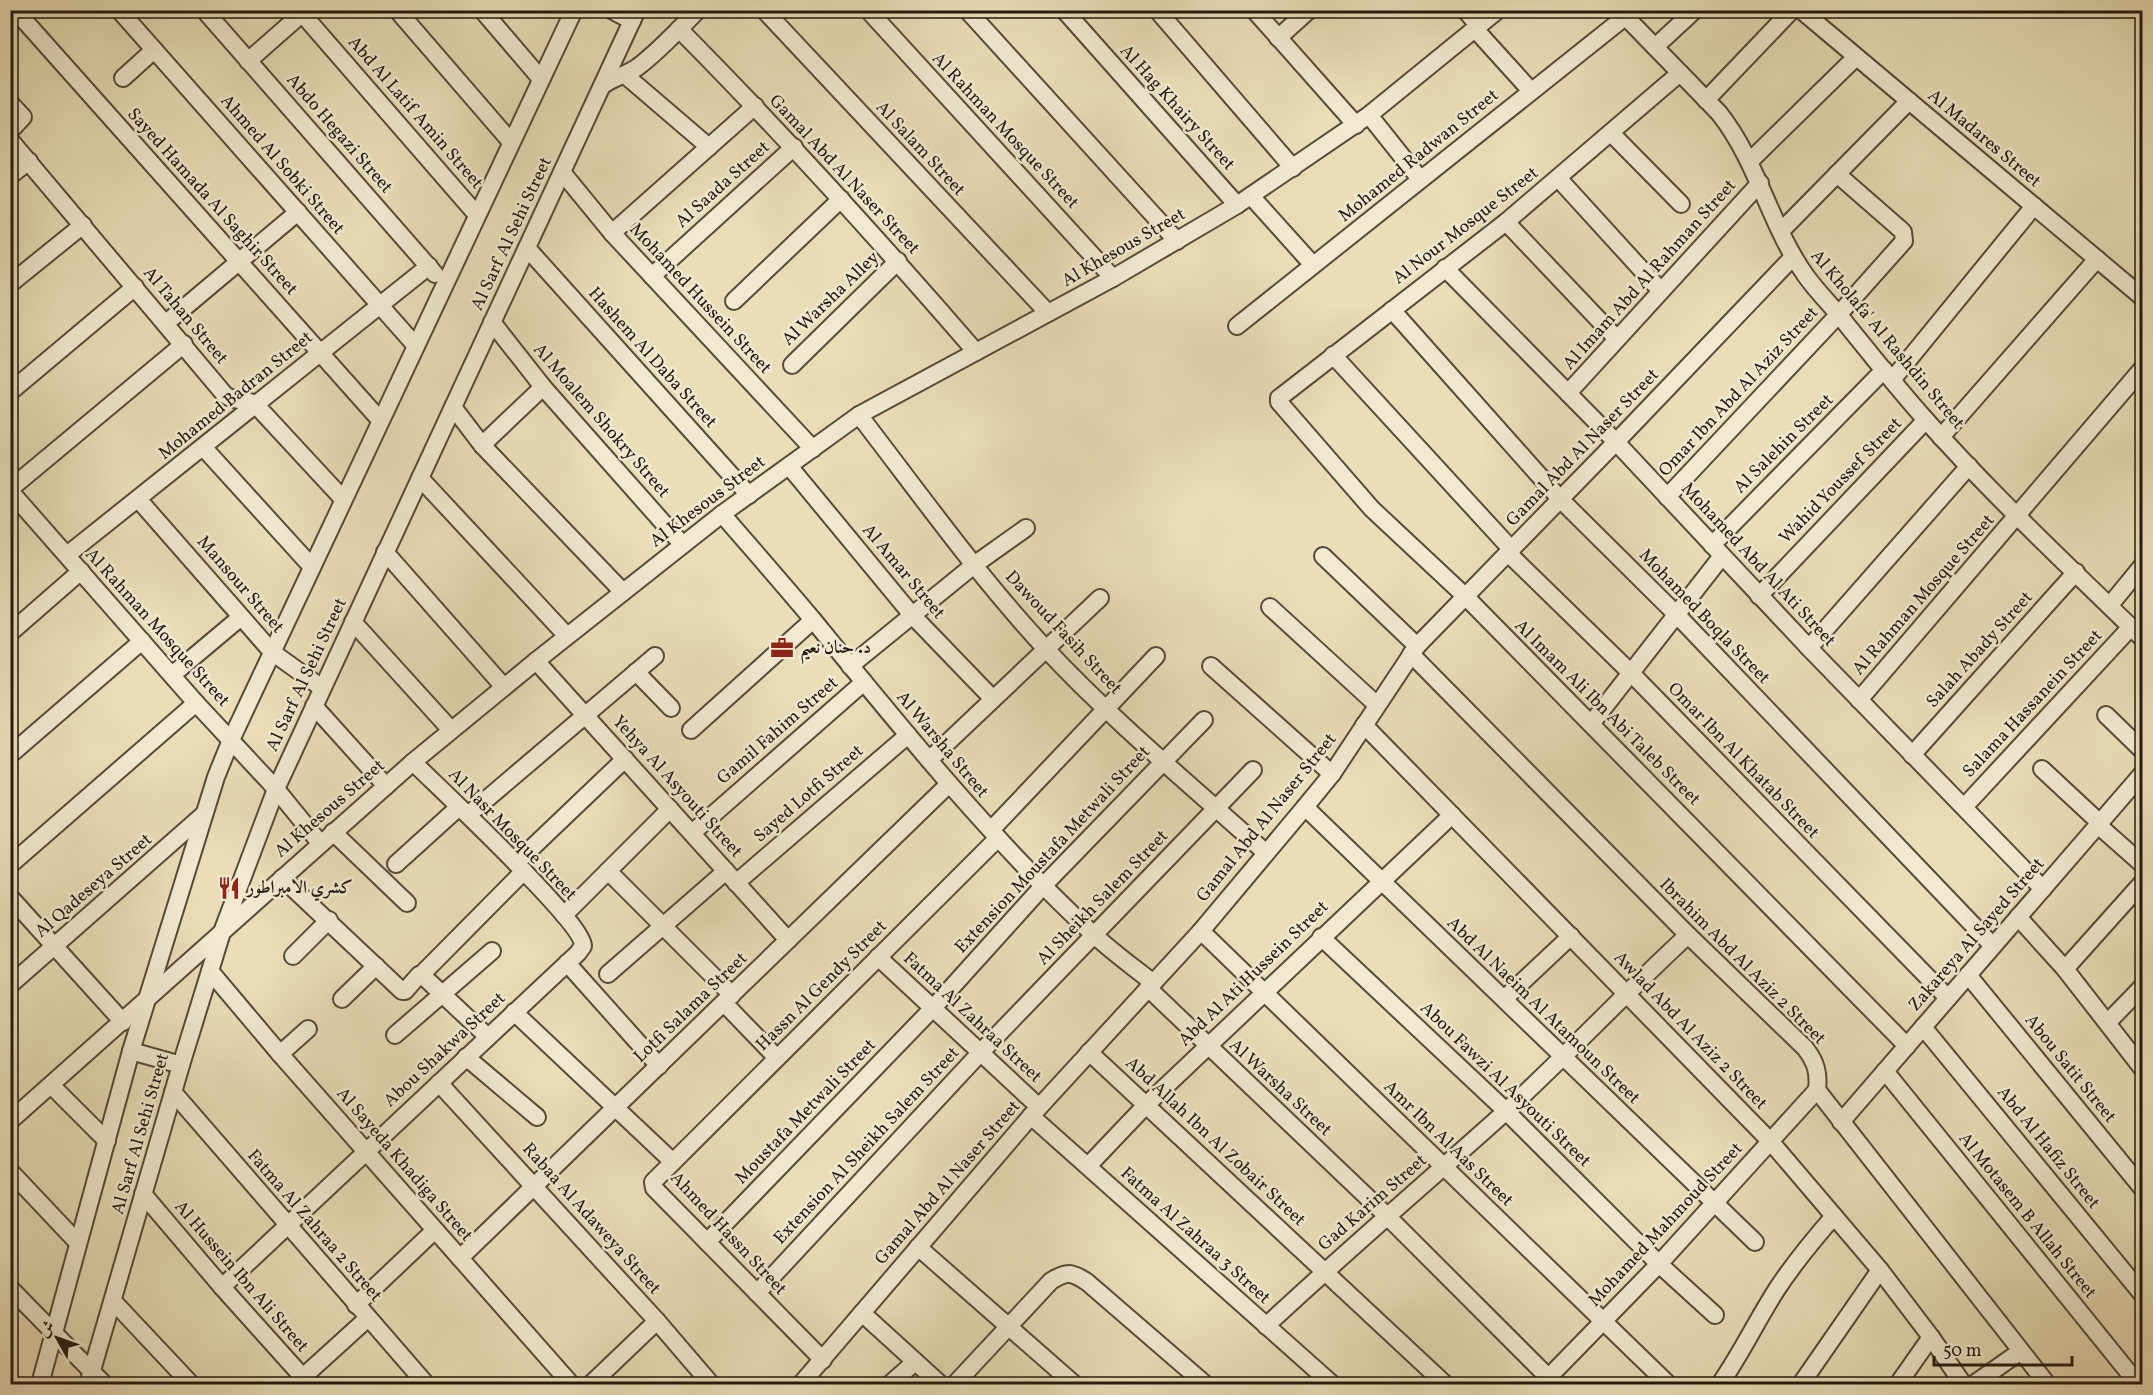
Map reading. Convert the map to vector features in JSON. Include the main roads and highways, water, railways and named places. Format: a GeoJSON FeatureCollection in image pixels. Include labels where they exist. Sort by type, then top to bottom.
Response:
{"type":"FeatureCollection","features":[{"type":"Feature","properties":{"kind":"place","name":"د. حنان نعيم"},"geometry":{"type":"Point","coordinates":[782,648]}},
{"type":"Feature","properties":{"kind":"place","name":"كشري الامبراطور"},"geometry":{"type":"Point","coordinates":[229,888]}}]}
